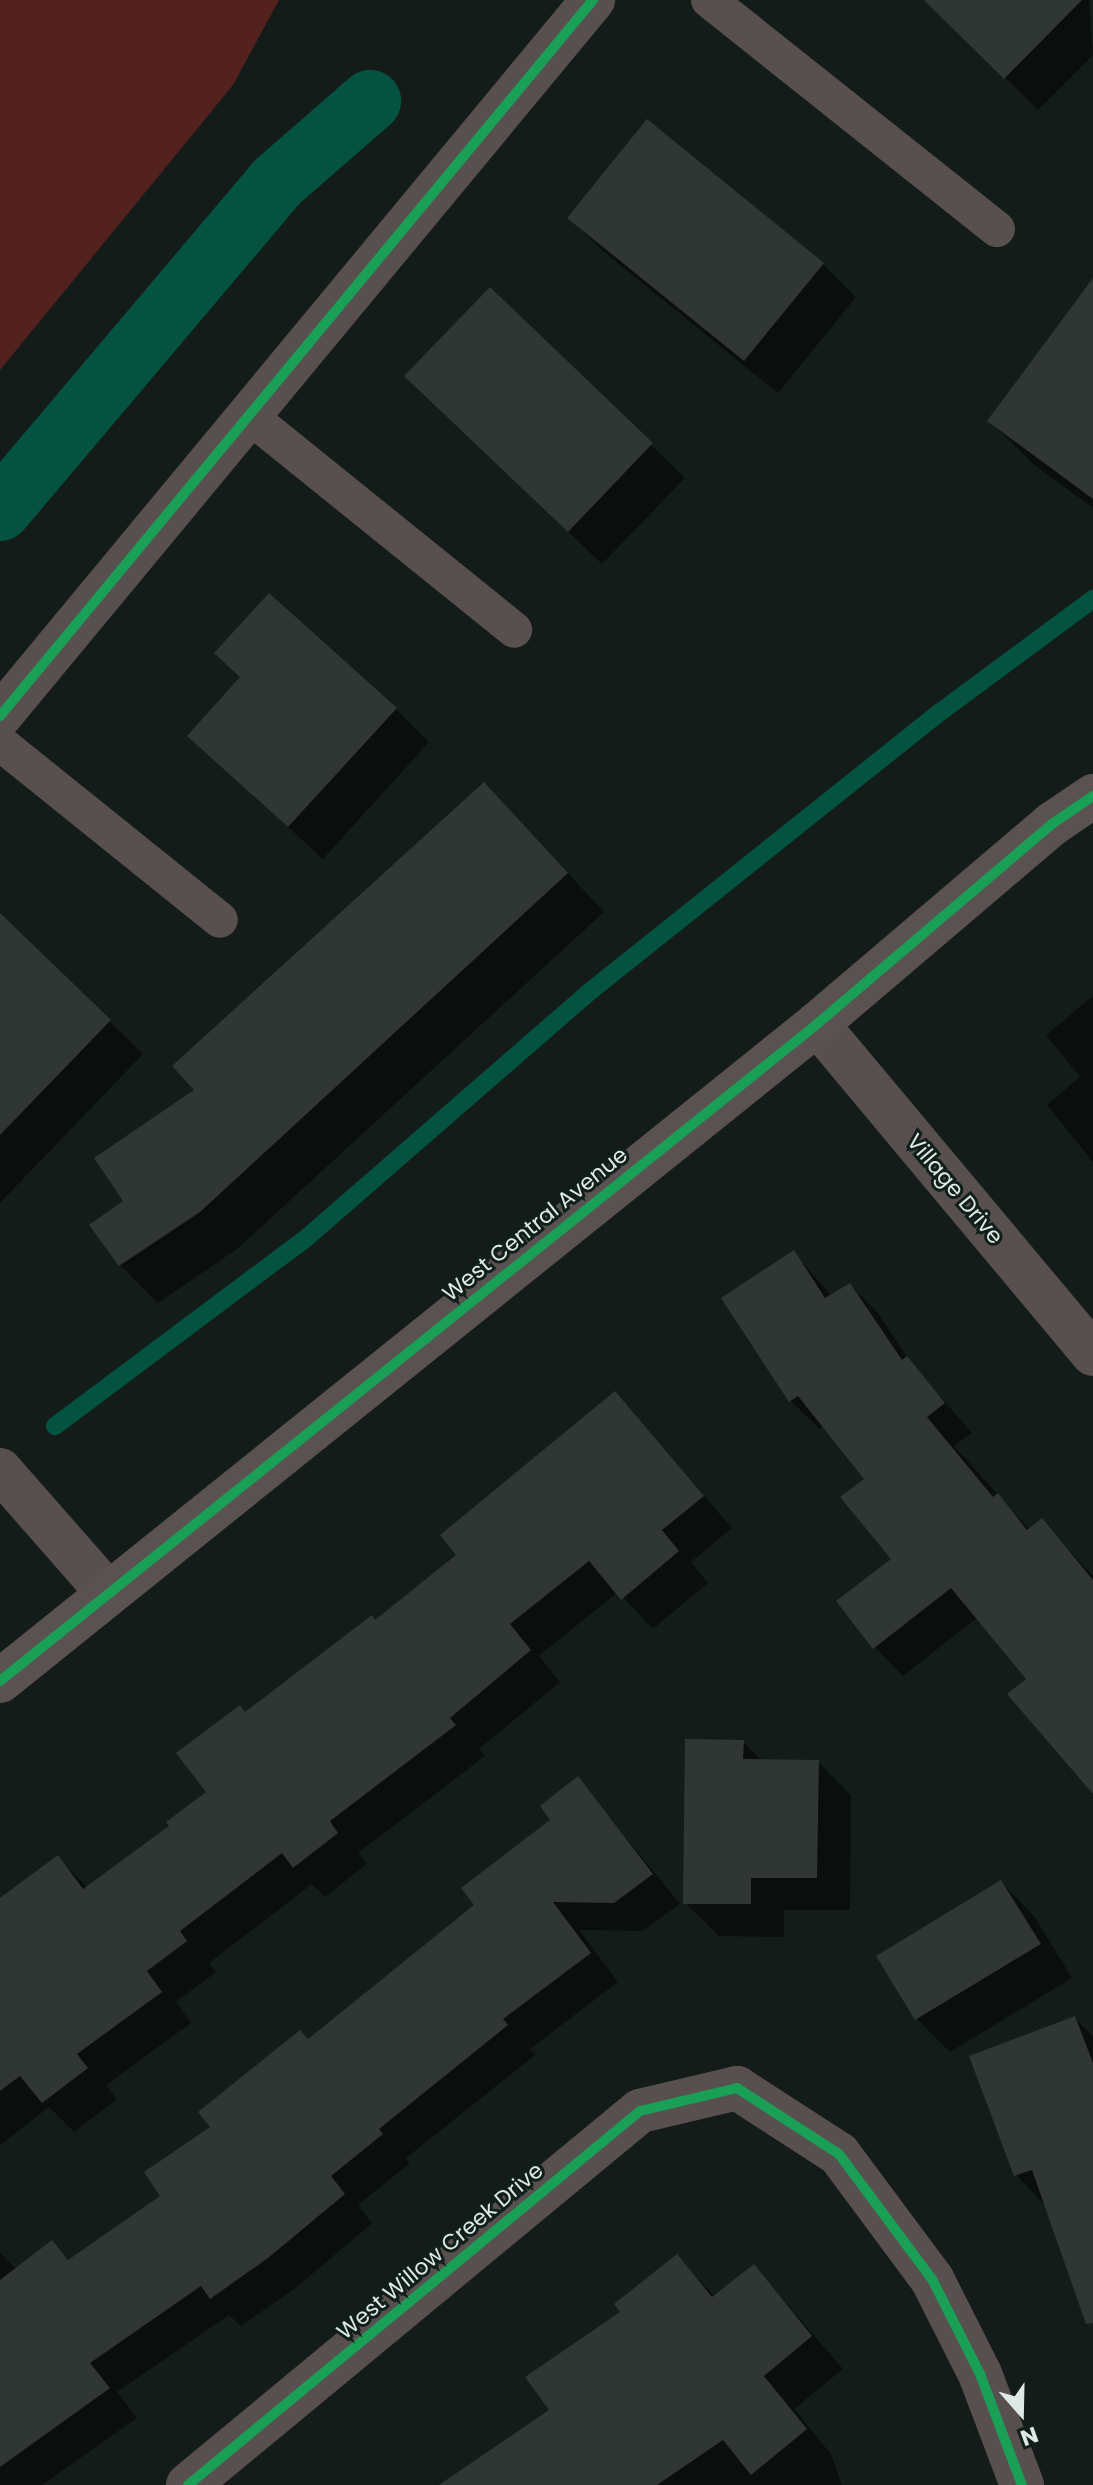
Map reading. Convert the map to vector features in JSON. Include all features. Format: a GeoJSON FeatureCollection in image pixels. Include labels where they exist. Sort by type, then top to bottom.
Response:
{"type":"FeatureCollection","features":[{"type":"Feature","properties":{"kind":"street"},"geometry":{"type":"LineString","coordinates":[[0,716],[593,0]]}},
{"type":"Feature","properties":{"kind":"street","name":"West Central Avenue"},"geometry":{"type":"LineString","coordinates":[[0,1681],[817,1024],[1052,824],[1093,796]]}},
{"type":"Feature","properties":{"kind":"street","name":"Village Drive"},"geometry":{"type":"LineString","coordinates":[[817,1024],[1093,1354]]}},
{"type":"Feature","properties":{"kind":"street"},"geometry":{"type":"LineString","coordinates":[[0,1470],[107,1592]]}},
{"type":"Feature","properties":{"kind":"street","name":"West Willow Creek Drive"},"geometry":{"type":"LineString","coordinates":[[188,2485],[640,2111],[737,2088],[839,2154],[932,2279],[980,2374],[1022,2485]]}},
{"type":"Feature","properties":{"kind":"lane"},"geometry":{"type":"LineString","coordinates":[[709,0],[997,229]]}},
{"type":"Feature","properties":{"kind":"lane"},"geometry":{"type":"LineString","coordinates":[[248,415],[514,630]]}},
{"type":"Feature","properties":{"kind":"lane"},"geometry":{"type":"LineString","coordinates":[[0,743],[220,920]]}},
{"type":"Feature","properties":{"kind":"shaded area"},"geometry":{"type":"Polygon","coordinates":[[[0,0],[279,0],[233,85],[0,370],[0,0]]]}},
{"type":"Feature","properties":{"kind":"building"},"geometry":{"type":"Polygon","coordinates":[[[924,0],[1082,0],[1004,79],[924,0]]]}},
{"type":"Feature","properties":{"kind":"building"},"geometry":{"type":"Polygon","coordinates":[[[647,119],[824,263],[744,361],[567,218],[647,119]]]}},
{"type":"Feature","properties":{"kind":"building"},"geometry":{"type":"Polygon","coordinates":[[[1093,278],[1093,499],[987,421],[1093,278]]]}},
{"type":"Feature","properties":{"kind":"building"},"geometry":{"type":"Polygon","coordinates":[[[490,287],[653,443],[568,532],[404,376],[490,287]]]}},
{"type":"Feature","properties":{"kind":"building"},"geometry":{"type":"Polygon","coordinates":[[[269,593],[397,708],[288,827],[187,736],[240,677],[214,653],[269,593]]]}},
{"type":"Feature","properties":{"kind":"building"},"geometry":{"type":"Polygon","coordinates":[[[484,782],[568,873],[200,1212],[119,1266],[89,1225],[123,1201],[94,1158],[194,1090],[172,1066],[484,782]]]}},
{"type":"Feature","properties":{"kind":"building"},"geometry":{"type":"Polygon","coordinates":[[[0,913],[111,1020],[0,1135],[0,913]]]}},
{"type":"Feature","properties":{"kind":"building"},"geometry":{"type":"Polygon","coordinates":[[[794,1250],[825,1298],[850,1283],[902,1360],[907,1356],[945,1403],[927,1417],[993,1497],[998,1493],[1027,1530],[1042,1518],[1093,1580],[1093,1794],[1007,1694],[1026,1679],[951,1588],[873,1649],[836,1601],[891,1559],[840,1497],[864,1479],[798,1396],[789,1402],[721,1298],[794,1250]]]}},
{"type":"Feature","properties":{"kind":"building"},"geometry":{"type":"Polygon","coordinates":[[[615,1391],[704,1496],[662,1530],[679,1551],[621,1600],[589,1561],[510,1624],[531,1650],[450,1718],[456,1725],[330,1821],[338,1833],[293,1868],[282,1853],[180,1931],[187,1941],[147,1971],[162,1992],[77,2054],[88,2068],[42,2103],[20,2076],[0,2091],[0,1898],[58,1855],[83,1889],[169,1826],[166,1822],[206,1792],[176,1753],[240,1705],[245,1712],[372,1615],[375,1620],[456,1555],[440,1535],[615,1391]]]}},
{"type":"Feature","properties":{"kind":"building"},"geometry":{"type":"Polygon","coordinates":[[[685,1739],[744,1740],[743,1759],[819,1760],[817,1878],[751,1878],[751,1904],[683,1904],[685,1739]]]}},
{"type":"Feature","properties":{"kind":"building"},"geometry":{"type":"Polygon","coordinates":[[[578,1776],[653,1874],[614,1903],[553,1902],[591,1953],[503,2019],[508,2025],[379,2129],[383,2134],[331,2176],[345,2194],[268,2258],[210,2299],[201,2286],[90,2363],[110,2388],[0,2467],[0,2280],[52,2240],[68,2260],[160,2196],[144,2172],[210,2127],[198,2112],[300,2030],[308,2039],[474,1905],[461,1888],[550,1820],[540,1806],[578,1776]]]}},
{"type":"Feature","properties":{"kind":"building"},"geometry":{"type":"Polygon","coordinates":[[[1001,1880],[1041,1944],[915,2020],[876,1956],[1001,1880]]]}},
{"type":"Feature","properties":{"kind":"building"},"geometry":{"type":"Polygon","coordinates":[[[1075,2016],[1093,2063],[1093,2323],[1086,2324],[1032,2170],[1014,2176],[969,2056],[1075,2016]]]}},
{"type":"Feature","properties":{"kind":"building"},"geometry":{"type":"Polygon","coordinates":[[[677,2254],[712,2297],[754,2264],[812,2336],[764,2376],[807,2429],[751,2475],[723,2440],[657,2485],[439,2485],[549,2410],[525,2377],[620,2312],[614,2304],[677,2254]]]}},
{"type":"Feature","properties":{"kind":"waterway"},"geometry":{"type":"LineString","coordinates":[[0,510],[276,183],[370,101]]}},
{"type":"Feature","properties":{"kind":"waterway"},"geometry":{"type":"LineString","coordinates":[[55,1426],[304,1240],[588,993],[939,713],[1093,599]]}},
{"type":"Feature","properties":{"kind":"cycle path"},"geometry":{"type":"LineString","coordinates":[[0,716],[593,0]]}},
{"type":"Feature","properties":{"kind":"cycle path"},"geometry":{"type":"LineString","coordinates":[[0,1681],[817,1024],[1052,824],[1093,796]]}},
{"type":"Feature","properties":{"kind":"cycle path"},"geometry":{"type":"LineString","coordinates":[[188,2485],[640,2111],[737,2088],[839,2154],[932,2279],[980,2374],[1022,2485]]}}]}
